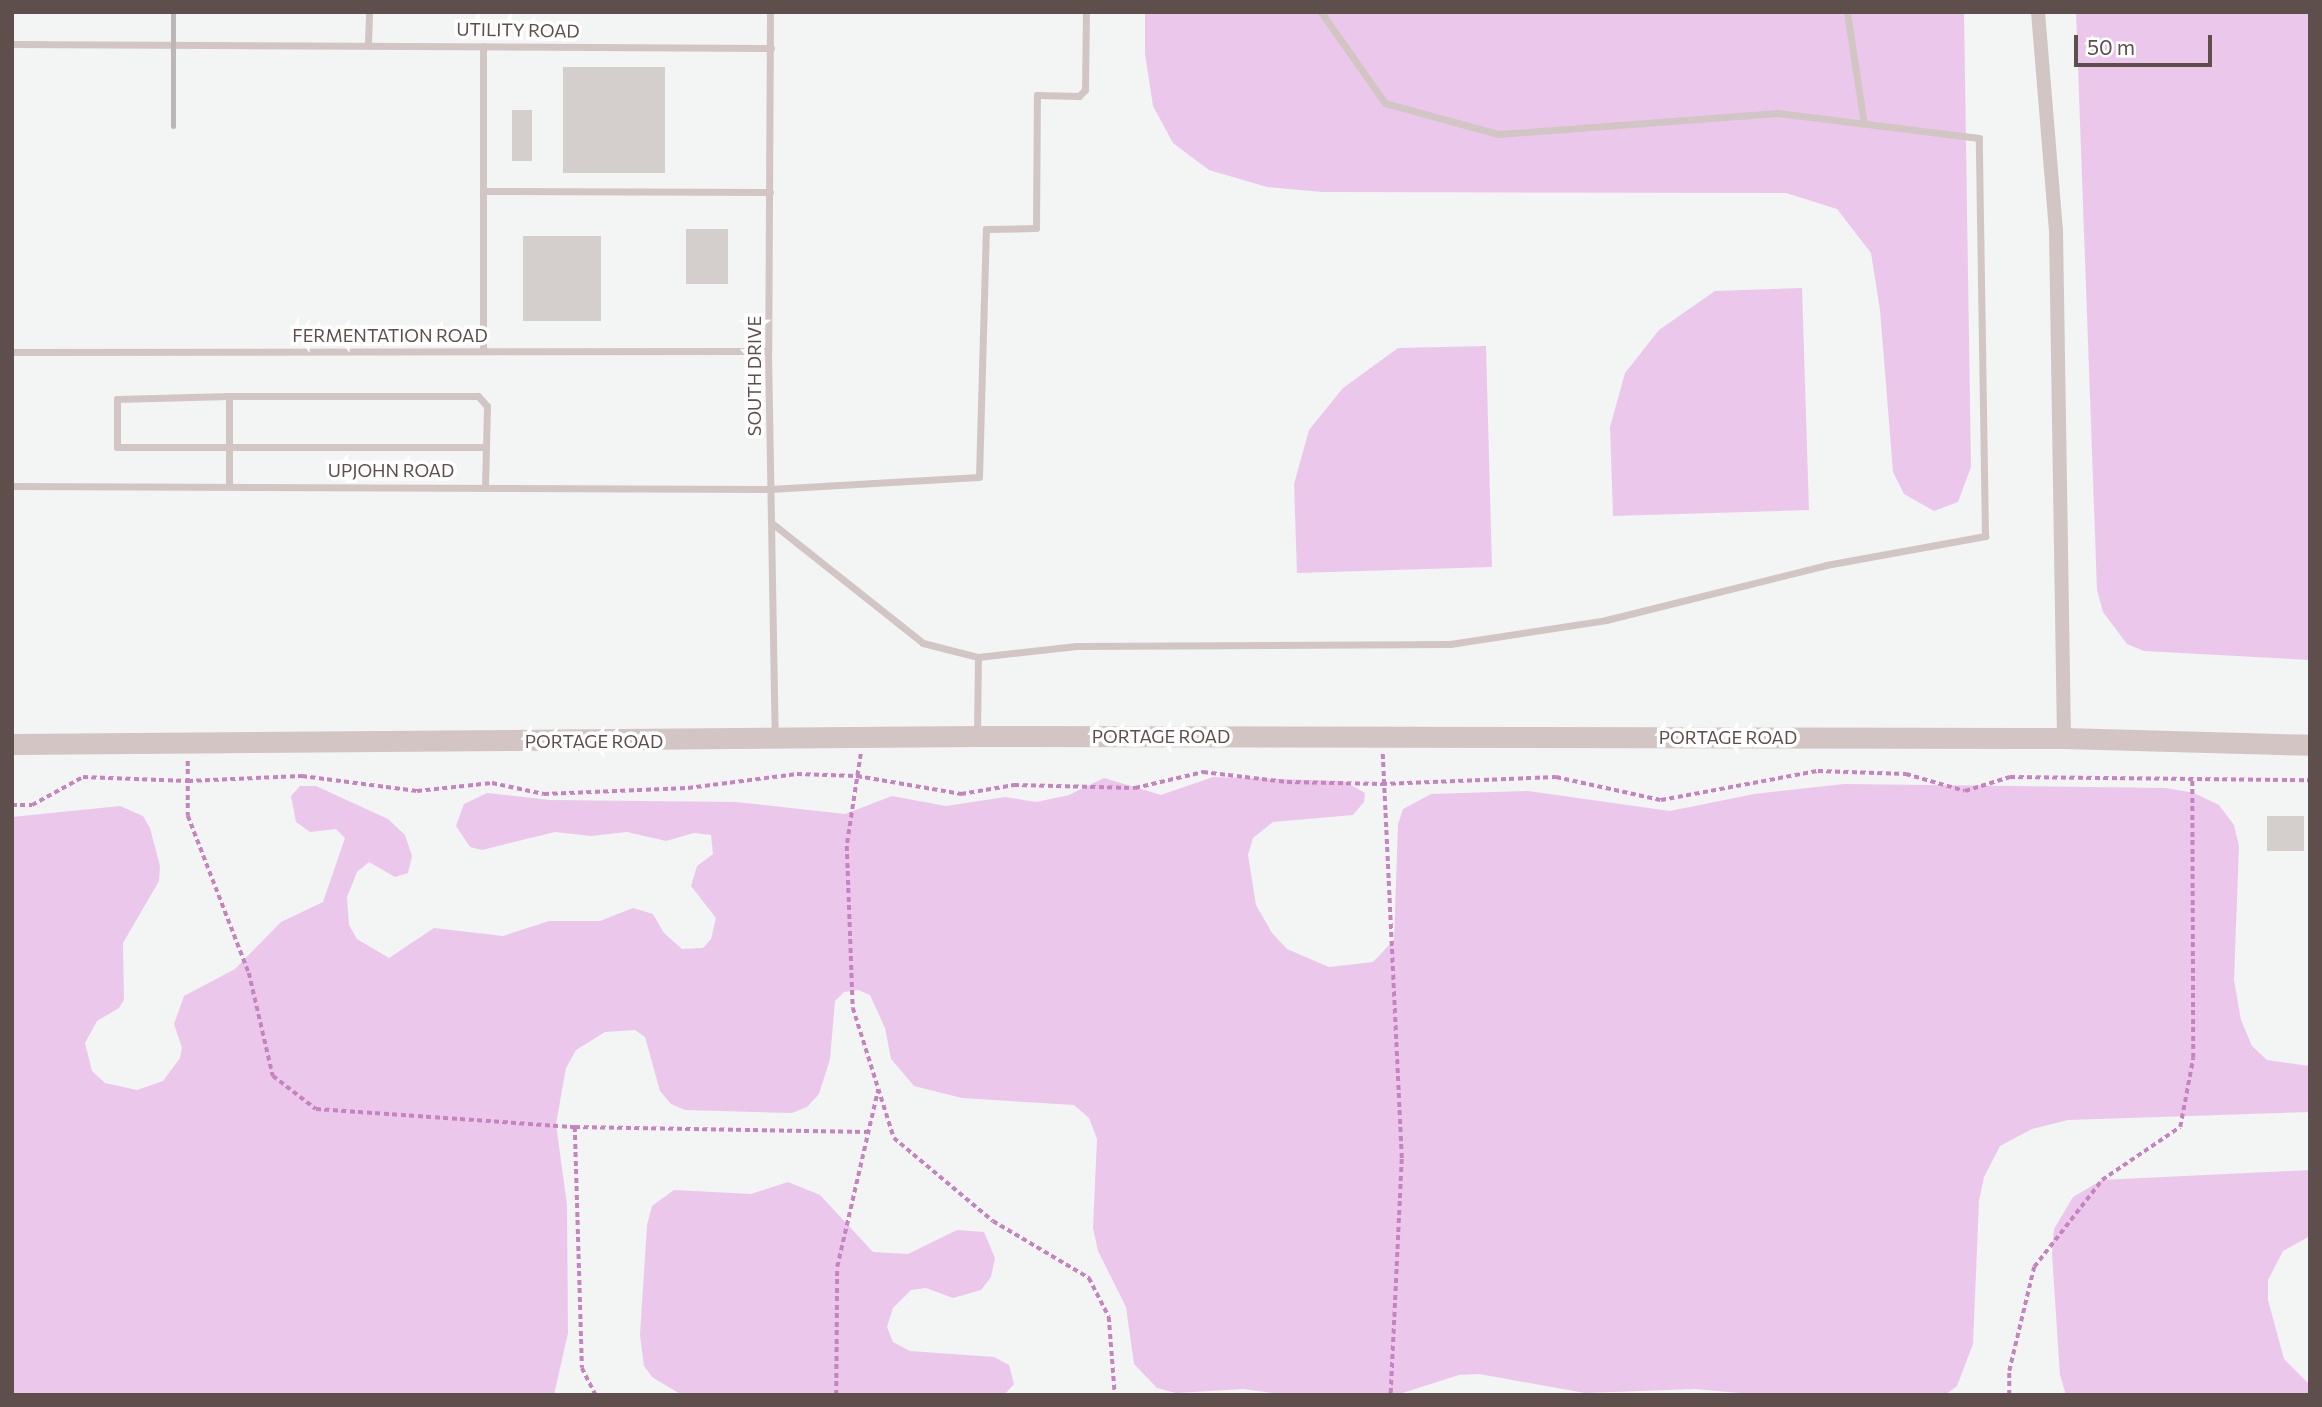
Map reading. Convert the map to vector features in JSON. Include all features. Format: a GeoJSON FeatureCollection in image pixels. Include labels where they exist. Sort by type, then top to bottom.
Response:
{"type":"FeatureCollection","features":[{"type":"Feature","properties":{"kind":"main road","name":"PORTAGE ROAD"},"geometry":{"type":"LineString","coordinates":[[12,744],[775,740],[976,736],[2064,738],[2310,745]]}},
{"type":"Feature","properties":{"kind":"street"},"geometry":{"type":"LineString","coordinates":[[2038,12],[2056,230],[2064,738]]}},
{"type":"Feature","properties":{"kind":"lane"},"geometry":{"type":"LineString","coordinates":[[368,43],[369,12]]}},
{"type":"Feature","properties":{"kind":"lane","name":"SOUTH DRIVE"},"geometry":{"type":"LineString","coordinates":[[770,12],[768,351],[775,740]]}},
{"type":"Feature","properties":{"kind":"lane","name":"UPJOHN ROAD"},"geometry":{"type":"LineString","coordinates":[[12,486],[770,489],[979,477],[986,229],[1036,228],[1037,95],[1079,96],[1085,90],[1086,12]]}},
{"type":"Feature","properties":{"kind":"lane"},"geometry":{"type":"LineString","coordinates":[[773,524],[923,643],[978,657],[1076,646],[1450,644],[1606,620],[1826,565],[1985,536],[1979,138],[1779,113],[1499,134],[1385,103],[1321,12]]}},
{"type":"Feature","properties":{"kind":"lane"},"geometry":{"type":"LineString","coordinates":[[1847,12],[1864,124]]}},
{"type":"Feature","properties":{"kind":"lane","name":"UTILITY ROAD"},"geometry":{"type":"LineString","coordinates":[[12,44],[368,43],[771,48]]}},
{"type":"Feature","properties":{"kind":"lane"},"geometry":{"type":"LineString","coordinates":[[483,46],[483,350]]}},
{"type":"Feature","properties":{"kind":"lane"},"geometry":{"type":"LineString","coordinates":[[483,191],[770,192]]}},
{"type":"Feature","properties":{"kind":"lane","name":"FERMENTATION ROAD"},"geometry":{"type":"LineString","coordinates":[[12,352],[768,351]]}},
{"type":"Feature","properties":{"kind":"lane"},"geometry":{"type":"LineString","coordinates":[[229,396],[229,486]]}},
{"type":"Feature","properties":{"kind":"lane"},"geometry":{"type":"LineString","coordinates":[[485,486],[486,447],[487,406],[478,397],[229,396],[117,399],[117,447],[486,447]]}},
{"type":"Feature","properties":{"kind":"lane"},"geometry":{"type":"LineString","coordinates":[[976,736],[978,657]]}},
{"type":"Feature","properties":{"kind":"path"},"geometry":{"type":"LineString","coordinates":[[1384,737],[1382,784],[1402,1158],[1391,1395]]}},
{"type":"Feature","properties":{"kind":"path"},"geometry":{"type":"LineString","coordinates":[[863,738],[847,846],[853,1008],[894,1138],[993,1221],[1090,1278],[1109,1317],[1115,1395]]}},
{"type":"Feature","properties":{"kind":"path"},"geometry":{"type":"LineString","coordinates":[[188,743],[188,816],[249,973],[273,1076],[316,1109],[575,1126],[868,1132]]}},
{"type":"Feature","properties":{"kind":"path"},"geometry":{"type":"LineString","coordinates":[[12,805],[32,805],[83,777],[188,781],[302,776],[417,791],[492,783],[544,794],[688,788],[797,774],[858,776],[961,794],[1014,785],[1135,788],[1203,772],[1287,782],[1382,784],[1556,777],[1661,800],[1818,771],[1906,774],[1965,791],[2010,777],[2192,781],[2310,780]]}},
{"type":"Feature","properties":{"kind":"path"},"geometry":{"type":"LineString","coordinates":[[2009,1395],[2009,1371],[2034,1267],[2102,1180],[2180,1128],[2193,1058],[2192,781]]}},
{"type":"Feature","properties":{"kind":"path"},"geometry":{"type":"LineString","coordinates":[[836,1395],[837,1266],[879,1089]]}},
{"type":"Feature","properties":{"kind":"path"},"geometry":{"type":"LineString","coordinates":[[575,1126],[582,1368],[596,1395]]}},
{"type":"Feature","properties":{"kind":"shaded area"},"geometry":{"type":"Polygon","coordinates":[[[1145,12],[1964,12],[1971,467],[1958,502],[1934,511],[1904,494],[1893,472],[1880,310],[1871,253],[1837,209],[1786,193],[1322,192],[1267,187],[1209,170],[1173,143],[1153,106],[1145,54],[1145,12]]]}},
{"type":"Feature","properties":{"kind":"shaded area"},"geometry":{"type":"Polygon","coordinates":[[[2076,12],[2310,12],[2310,660],[2144,651],[2127,644],[2103,612],[2097,590],[2076,12]]]}},
{"type":"Feature","properties":{"kind":"shaded area"},"geometry":{"type":"Polygon","coordinates":[[[1802,288],[1809,510],[1613,516],[1610,427],[1625,373],[1659,330],[1715,291],[1802,288]]]}},
{"type":"Feature","properties":{"kind":"shaded area"},"geometry":{"type":"Polygon","coordinates":[[[1486,346],[1492,567],[1297,573],[1294,484],[1309,430],[1343,388],[1398,348],[1486,346]]]}},
{"type":"Feature","properties":{"kind":"shaded area"},"geometry":{"type":"Polygon","coordinates":[[[1213,777],[1344,781],[1365,793],[1364,802],[1353,815],[1273,822],[1253,838],[1248,855],[1256,905],[1272,933],[1287,949],[1329,967],[1373,962],[1394,940],[1398,824],[1403,809],[1431,794],[1528,791],[1670,811],[1754,794],[1844,784],[2166,788],[2194,793],[2219,805],[2234,825],[2239,846],[2234,980],[2241,1020],[2252,1046],[2267,1060],[2310,1066],[2310,1112],[2068,1120],[2032,1129],[2000,1146],[1984,1177],[1979,1201],[1973,1344],[1957,1386],[1945,1395],[1762,1395],[1695,1389],[1585,1393],[1479,1374],[1459,1375],[1396,1395],[1287,1395],[1244,1389],[1176,1393],[1157,1388],[1134,1364],[1126,1307],[1098,1251],[1093,1228],[1097,1139],[1089,1118],[1074,1105],[962,1098],[914,1086],[891,1059],[885,1028],[870,995],[858,990],[844,992],[835,1001],[830,1059],[819,1094],[807,1107],[792,1113],[685,1110],[671,1104],[660,1091],[645,1037],[635,1030],[605,1032],[576,1050],[566,1068],[556,1124],[567,1205],[568,1333],[554,1395],[12,1395],[12,817],[120,806],[143,816],[150,828],[160,866],[159,881],[123,943],[124,1000],[119,1008],[97,1021],[85,1043],[92,1071],[105,1083],[137,1090],[163,1081],[180,1058],[182,1048],[174,1024],[184,996],[235,969],[281,922],[323,902],[345,838],[336,829],[310,832],[296,822],[291,796],[300,786],[316,786],[388,819],[405,835],[412,856],[408,873],[395,877],[369,862],[357,872],[347,897],[349,925],[357,939],[389,958],[434,928],[503,936],[549,921],[600,921],[633,908],[653,914],[664,933],[682,949],[703,948],[711,939],[716,918],[691,886],[697,866],[713,854],[711,835],[694,833],[666,841],[627,832],[591,836],[555,832],[482,850],[470,847],[456,826],[464,804],[487,793],[550,800],[736,802],[845,814],[892,796],[946,806],[1005,797],[1036,802],[1069,795],[1104,778],[1161,795],[1213,777]]]}},
{"type":"Feature","properties":{"kind":"shaded area"},"geometry":{"type":"Polygon","coordinates":[[[2310,1170],[2310,1236],[2283,1251],[2268,1280],[2268,1300],[2284,1359],[2310,1385],[2310,1395],[2066,1395],[2060,1375],[2052,1254],[2054,1229],[2073,1197],[2102,1180],[2310,1170]]]}},
{"type":"Feature","properties":{"kind":"shaded area"},"geometry":{"type":"Polygon","coordinates":[[[788,1182],[820,1195],[873,1252],[908,1254],[957,1230],[984,1232],[995,1258],[991,1277],[981,1290],[953,1298],[926,1288],[911,1290],[893,1308],[887,1327],[893,1342],[910,1351],[994,1357],[1009,1365],[1014,1384],[1005,1394],[682,1395],[652,1377],[644,1366],[640,1335],[647,1225],[652,1206],[674,1190],[751,1194],[788,1182]]]}},
{"type":"Feature","properties":{"kind":"building"},"geometry":{"type":"Polygon","coordinates":[[[563,67],[665,67],[665,173],[563,173],[563,67]]]}},
{"type":"Feature","properties":{"kind":"building"},"geometry":{"type":"Polygon","coordinates":[[[512,110],[532,110],[532,161],[512,161],[512,110]]]}},
{"type":"Feature","properties":{"kind":"building"},"geometry":{"type":"Polygon","coordinates":[[[686,229],[728,229],[728,284],[686,284],[686,229]]]}},
{"type":"Feature","properties":{"kind":"building"},"geometry":{"type":"Polygon","coordinates":[[[523,236],[601,236],[601,321],[523,321],[523,236]]]}},
{"type":"Feature","properties":{"kind":"building"},"geometry":{"type":"Polygon","coordinates":[[[2267,816],[2304,816],[2304,851],[2267,851],[2267,816]]]}},
{"type":"Feature","properties":{"kind":"railway"},"geometry":{"type":"LineString","coordinates":[[173,12],[173,126]]}}]}
